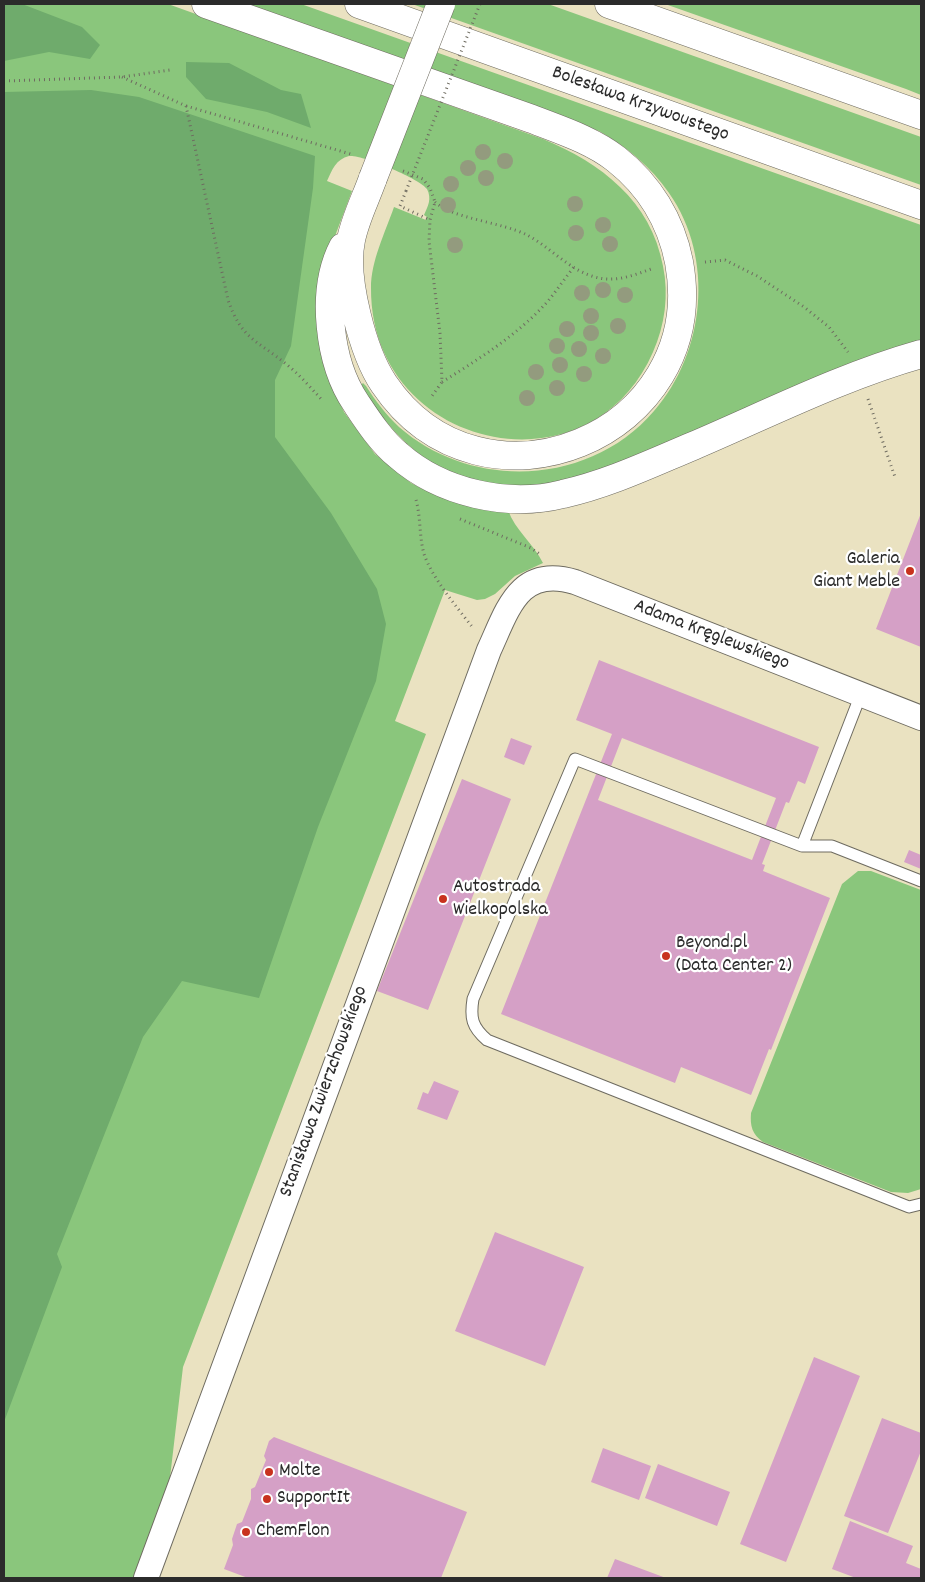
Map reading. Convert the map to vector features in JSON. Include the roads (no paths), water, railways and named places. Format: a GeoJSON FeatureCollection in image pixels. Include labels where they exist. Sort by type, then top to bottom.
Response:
{"type":"FeatureCollection","features":[{"type":"Feature","properties":{"kind":"main road"},"geometry":{"type":"LineString","coordinates":[[206,4],[570,134],[614,158],[653,198],[669,226],[682,277],[683,308],[677,337],[654,383],[621,421],[572,448],[541,455],[506,455],[471,450],[426,426],[397,403],[377,374],[365,346],[350,270],[350,241],[355,225],[378,168],[441,4]]}},
{"type":"Feature","properties":{"kind":"main road","name":"Bolesława Krzywoustego"},"geometry":{"type":"LineString","coordinates":[[359,4],[921,205]]}},
{"type":"Feature","properties":{"kind":"main road"},"geometry":{"type":"LineString","coordinates":[[609,4],[921,115]]}},
{"type":"Feature","properties":{"kind":"main road"},"geometry":{"type":"LineString","coordinates":[[355,225],[340,252],[333,274],[331,315],[333,347],[352,396],[367,419],[398,455],[417,470],[464,491],[496,498],[526,499],[561,495],[619,478],[865,372],[921,354]]}},
{"type":"Feature","properties":{"kind":"street","name":"Adama Kręglewskiego"},"geometry":{"type":"LineString","coordinates":[[508,607],[522,590],[533,582],[557,577],[921,718]]}},
{"type":"Feature","properties":{"kind":"street","name":"Stanisława Zwierzchowskiego"},"geometry":{"type":"LineString","coordinates":[[146,1578],[489,650],[508,607]]}},
{"type":"Feature","properties":{"kind":"lane"},"geometry":{"type":"LineString","coordinates":[[802,846],[861,694]]}},
{"type":"Feature","properties":{"kind":"lane"},"geometry":{"type":"LineString","coordinates":[[921,881],[832,846],[802,846],[574,758],[473,999],[470,1017],[476,1030],[487,1040],[909,1207],[921,1204]]}},
{"type":"Feature","properties":{"kind":"place","name":"Galeria Giant Meble"},"geometry":{"type":"Point","coordinates":[910,571]}},
{"type":"Feature","properties":{"kind":"place","name":"Autostrada Wielkopolska"},"geometry":{"type":"Point","coordinates":[443,899]}},
{"type":"Feature","properties":{"kind":"place","name":"Beyond.pl (Data Center 2)"},"geometry":{"type":"Point","coordinates":[666,956]}},
{"type":"Feature","properties":{"kind":"place","name":"Molte"},"geometry":{"type":"Point","coordinates":[269,1472]}},
{"type":"Feature","properties":{"kind":"place","name":"SupportIt"},"geometry":{"type":"Point","coordinates":[267,1499]}},
{"type":"Feature","properties":{"kind":"place","name":"ChemFlon"},"geometry":{"type":"Point","coordinates":[246,1532]}}]}
